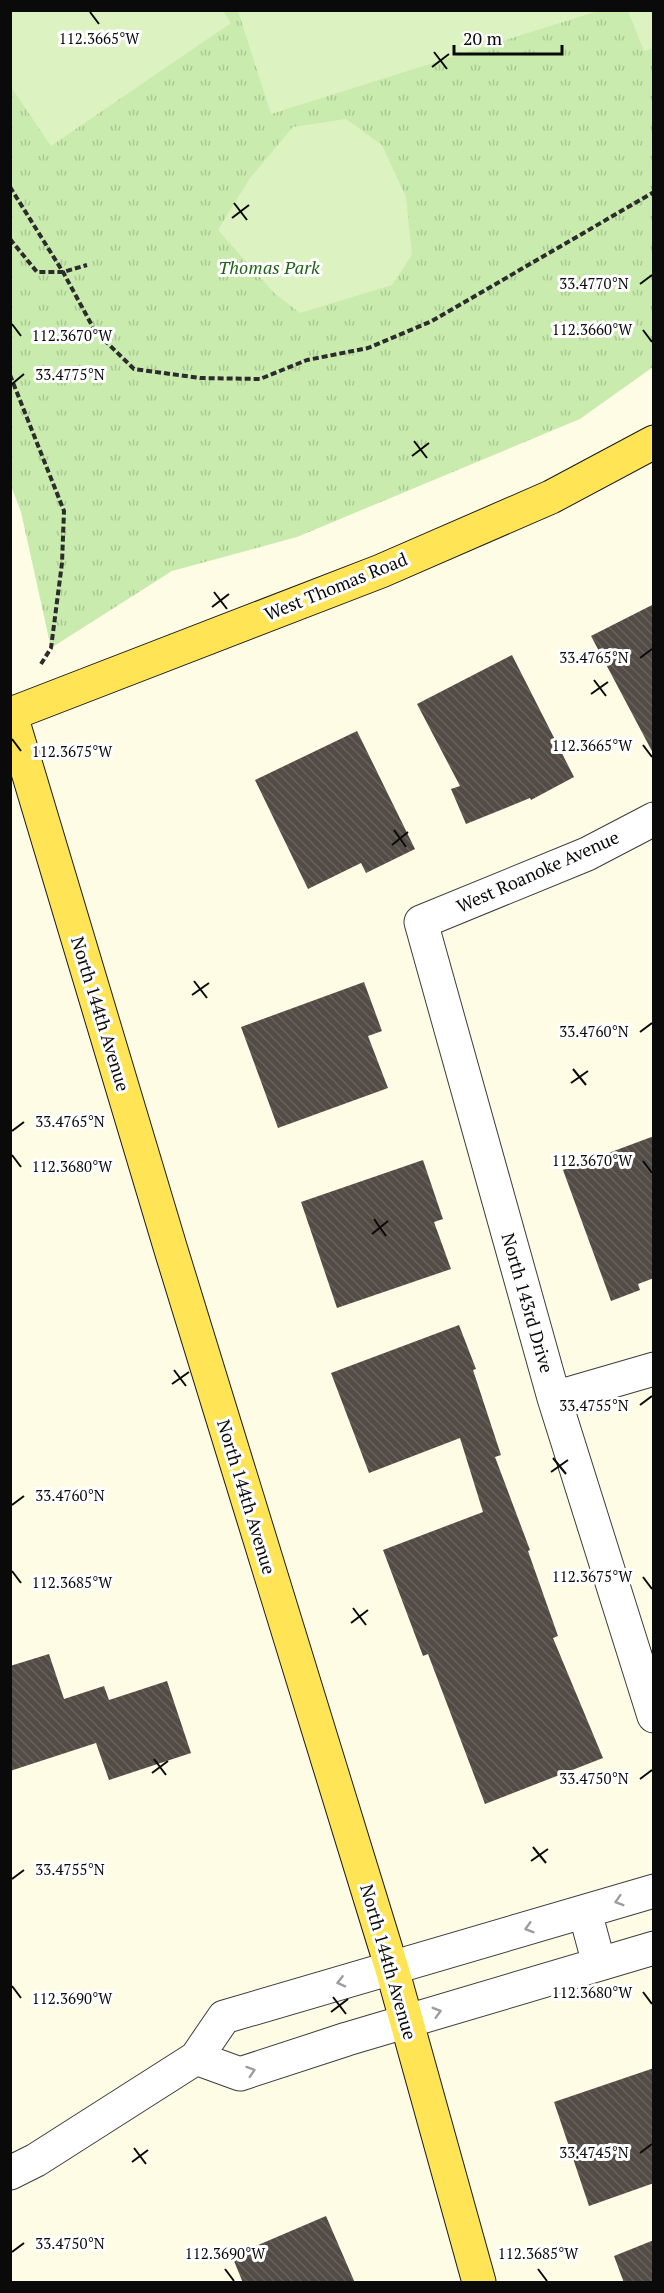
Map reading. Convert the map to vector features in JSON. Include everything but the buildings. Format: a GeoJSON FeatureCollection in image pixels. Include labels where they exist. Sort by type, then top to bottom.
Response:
{"type":"FeatureCollection","features":[{"type":"Feature","properties":{"kind":"main road","name":"West Thomas Road"},"geometry":{"type":"LineString","coordinates":[[11,713],[381,571],[551,497],[654,442]]}},
{"type":"Feature","properties":{"kind":"main road","name":"North 144th Avenue"},"geometry":{"type":"LineString","coordinates":[[11,713],[171,1250],[392,1969],[479,2283]]}},
{"type":"Feature","properties":{"kind":"street","name":"West Roanoke Avenue"},"geometry":{"type":"LineString","coordinates":[[421,922],[587,854],[654,819]]}},
{"type":"Feature","properties":{"kind":"street","name":"North 143rd Drive"},"geometry":{"type":"LineString","coordinates":[[421,922],[554,1398],[654,1716]]}},
{"type":"Feature","properties":{"kind":"street"},"geometry":{"type":"LineString","coordinates":[[554,1398],[654,1370]]}},
{"type":"Feature","properties":{"kind":"street"},"geometry":{"type":"LineString","coordinates":[[10,2173],[36,2160],[196,2058],[224,2017],[654,1891]]}},
{"type":"Feature","properties":{"kind":"street"},"geometry":{"type":"LineString","coordinates":[[585,1912],[599,1964]]}},
{"type":"Feature","properties":{"kind":"street"},"geometry":{"type":"LineString","coordinates":[[196,2058],[240,2074],[405,2021],[654,1948]]}},
{"type":"Feature","properties":{"kind":"path"},"geometry":{"type":"LineString","coordinates":[[10,187],[63,272],[95,332],[134,369],[200,378],[260,379],[307,360],[368,348],[432,321],[654,192]]}},
{"type":"Feature","properties":{"kind":"path"},"geometry":{"type":"LineString","coordinates":[[10,239],[37,272],[63,272],[87,265]]}},
{"type":"Feature","properties":{"kind":"path"},"geometry":{"type":"LineString","coordinates":[[10,375],[64,511],[62,563],[51,648],[40,667]]}},
{"type":"Feature","properties":{"kind":"green space"},"geometry":{"type":"Polygon","coordinates":[[[238,10],[598,11],[271,114],[238,10]]]}},
{"type":"Feature","properties":{"kind":"green space"},"geometry":{"type":"Polygon","coordinates":[[[10,11],[223,11],[231,23],[51,146],[11,87],[10,11]]]}},
{"type":"Feature","properties":{"kind":"green space","name":"Thomas Park"},"geometry":{"type":"Polygon","coordinates":[[[11,11],[653,11],[653,367],[580,419],[297,537],[172,571],[51,648],[21,512],[11,486],[11,11]]]}},
{"type":"Feature","properties":{"kind":"green space"},"geometry":{"type":"Polygon","coordinates":[[[628,11],[653,11],[653,48],[644,51],[628,11]]]}},
{"type":"Feature","properties":{"kind":"green space"},"geometry":{"type":"Polygon","coordinates":[[[346,119],[382,145],[406,197],[412,255],[392,285],[300,313],[274,293],[218,230],[250,178],[293,127],[346,119]]]}}]}
